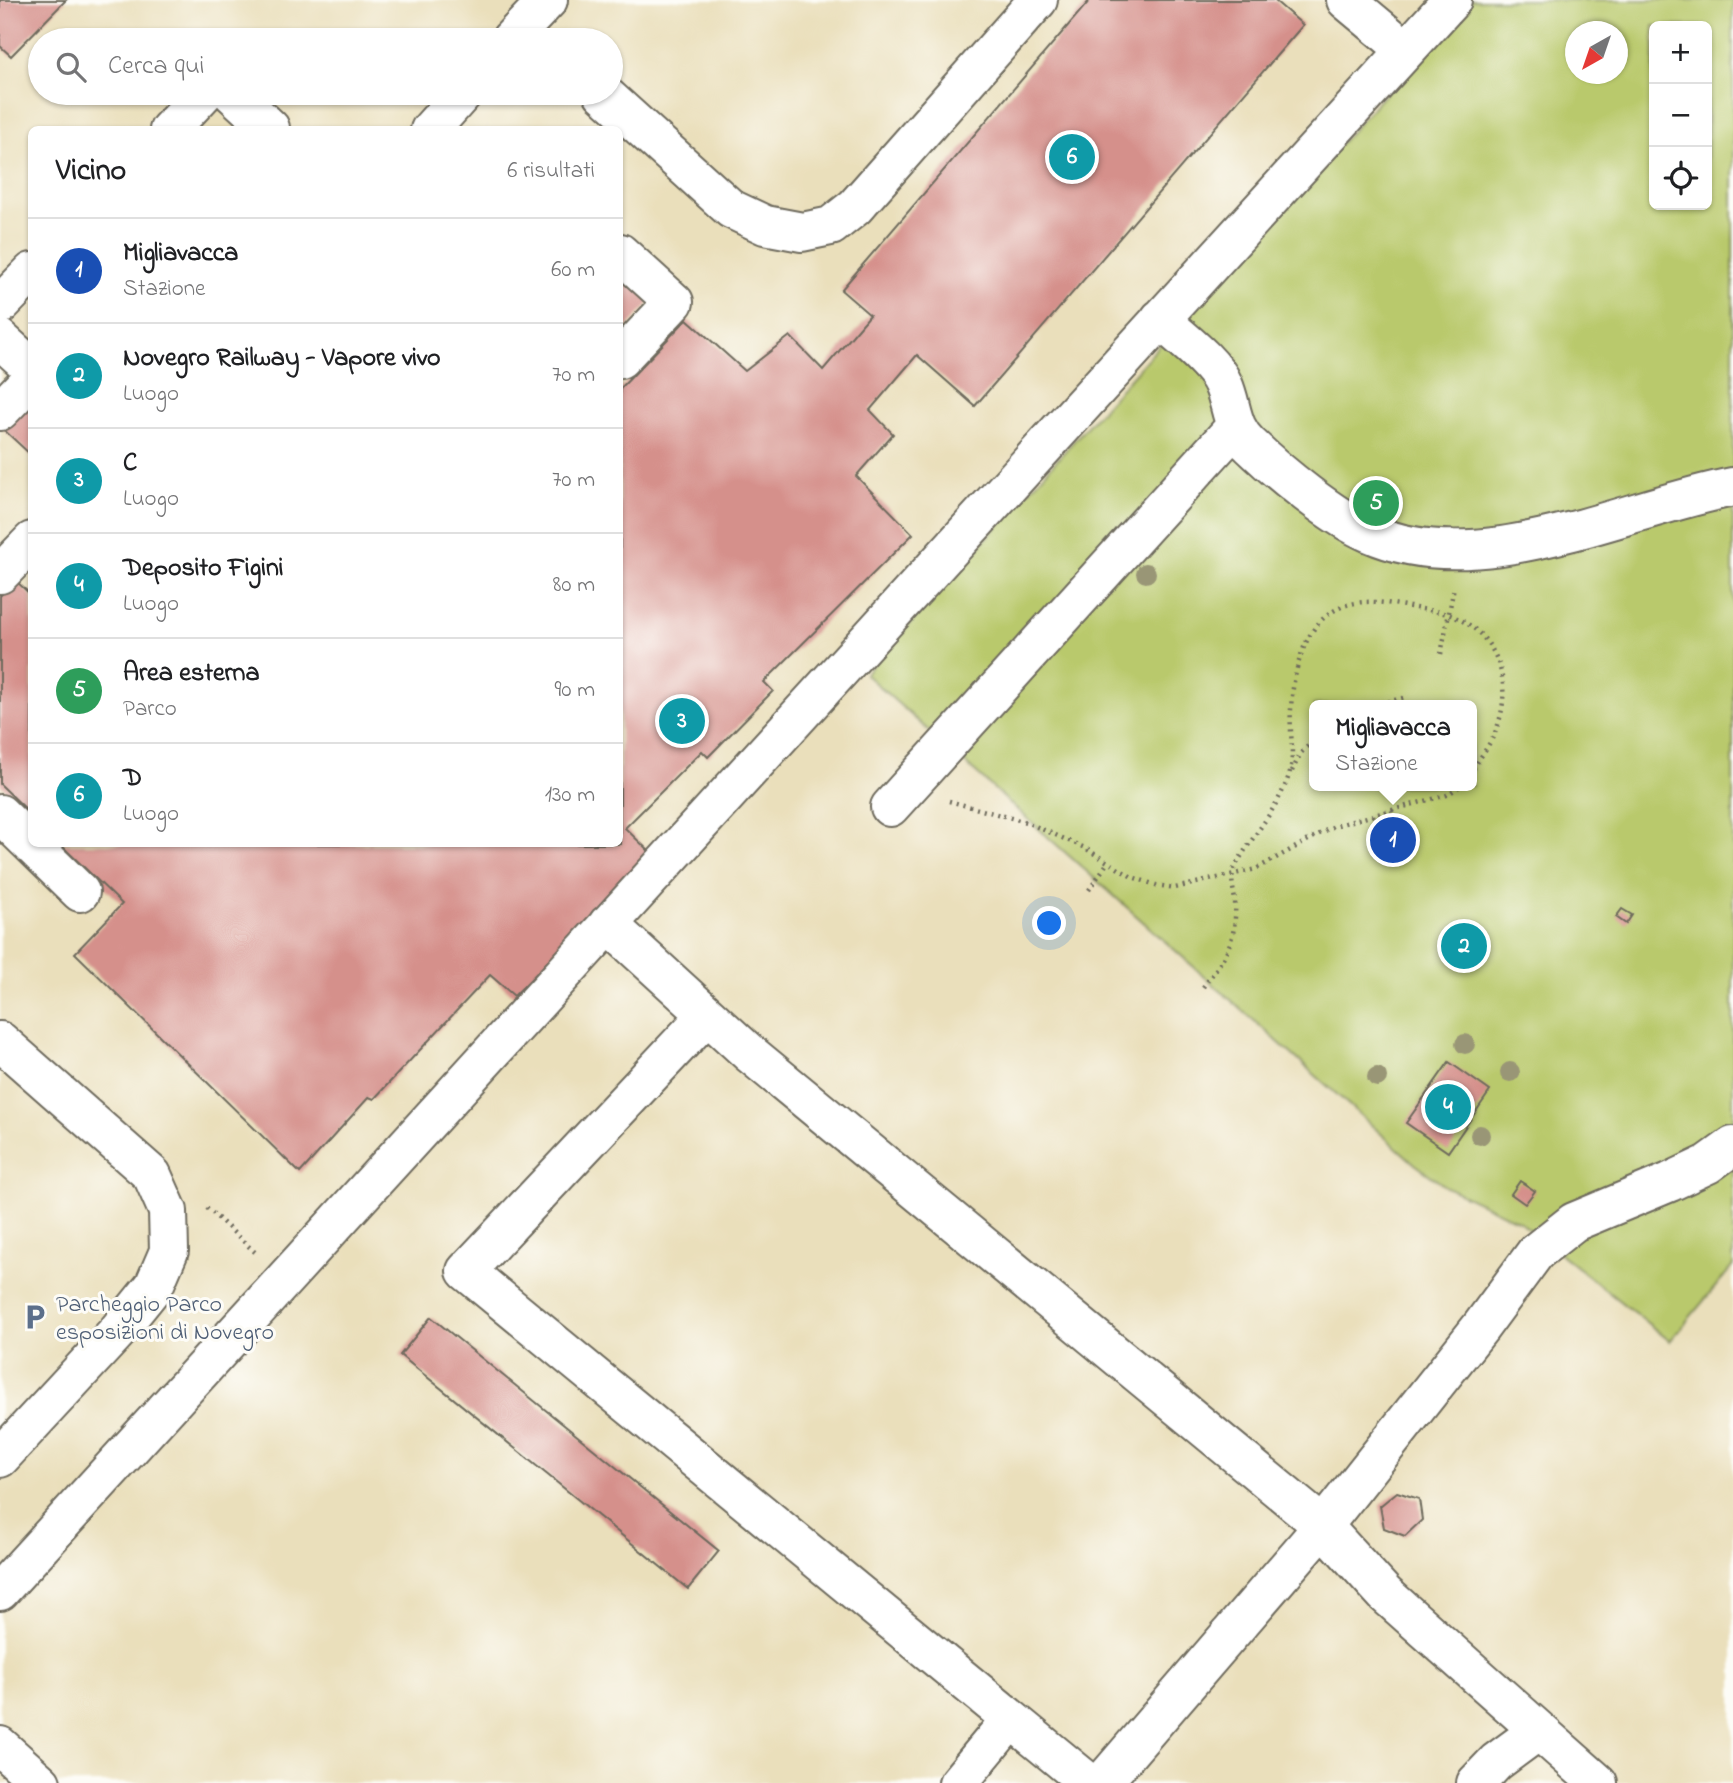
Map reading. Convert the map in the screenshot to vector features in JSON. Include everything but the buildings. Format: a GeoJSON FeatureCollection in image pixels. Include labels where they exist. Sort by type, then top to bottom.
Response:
{"type":"FeatureCollection","features":[{"type":"Feature","properties":{"kind":"lane"},"geometry":{"type":"LineString","coordinates":[[616,105],[731,209],[765,225],[790,230],[802,232],[831,226],[855,207],[1038,0]]}},
{"type":"Feature","properties":{"kind":"lane"},"geometry":{"type":"LineString","coordinates":[[1346,0],[1406,50]]}},
{"type":"Feature","properties":{"kind":"lane"},"geometry":{"type":"LineString","coordinates":[[7,1571],[284,1280],[1452,0]]}},
{"type":"Feature","properties":{"kind":"lane"},"geometry":{"type":"LineString","coordinates":[[173,126],[193,105]]}},
{"type":"Feature","properties":{"kind":"lane"},"geometry":{"type":"LineString","coordinates":[[245,105],[268,126]]}},
{"type":"Feature","properties":{"kind":"lane"},"geometry":{"type":"LineString","coordinates":[[434,126],[452,105]]}},
{"type":"Feature","properties":{"kind":"lane"},"geometry":{"type":"LineString","coordinates":[[623,256],[674,302],[623,356]]}},
{"type":"Feature","properties":{"kind":"lane"},"geometry":{"type":"LineString","coordinates":[[0,305],[28,276]]}},
{"type":"Feature","properties":{"kind":"lane"},"geometry":{"type":"LineString","coordinates":[[1160,319],[1223,382],[1234,428],[1250,445],[1350,523],[1401,543],[1462,548],[1556,535],[1733,487]]}},
{"type":"Feature","properties":{"kind":"lane"},"geometry":{"type":"LineString","coordinates":[[0,339],[28,364]]}},
{"type":"Feature","properties":{"kind":"lane"},"geometry":{"type":"LineString","coordinates":[[0,411],[28,382]]}},
{"type":"Feature","properties":{"kind":"lane"},"geometry":{"type":"LineString","coordinates":[[897,800],[1234,428]]}},
{"type":"Feature","properties":{"kind":"lane"},"geometry":{"type":"LineString","coordinates":[[0,814],[28,841]]}},
{"type":"Feature","properties":{"kind":"lane"},"geometry":{"type":"LineString","coordinates":[[34,847],[80,892]]}},
{"type":"Feature","properties":{"kind":"lane"},"geometry":{"type":"LineString","coordinates":[[608,924],[707,1015],[1322,1526],[1385,1594],[1598,1783]]}},
{"type":"Feature","properties":{"kind":"lane"},"geometry":{"type":"LineString","coordinates":[[707,1015],[466,1271],[1089,1783]]}},
{"type":"Feature","properties":{"kind":"lane"},"geometry":{"type":"LineString","coordinates":[[0,1041],[152,1175],[168,1211],[169,1251],[154,1286],[124,1324],[0,1458]]}},
{"type":"Feature","properties":{"kind":"lane"},"geometry":{"type":"LineString","coordinates":[[1102,1783],[1322,1526],[1480,1328],[1536,1252],[1585,1216],[1670,1182],[1708,1164],[1733,1146]]}},
{"type":"Feature","properties":{"kind":"lane"},"geometry":{"type":"LineString","coordinates":[[958,1783],[1011,1719]]}},
{"type":"Feature","properties":{"kind":"lane"},"geometry":{"type":"LineString","coordinates":[[1476,1783],[1496,1762],[1538,1731]]}},
{"type":"Feature","properties":{"kind":"lane"},"geometry":{"type":"LineString","coordinates":[[1507,1783],[1538,1731]]}},
{"type":"Feature","properties":{"kind":"lane"},"geometry":{"type":"LineString","coordinates":[[0,1746],[41,1783]]}},
{"type":"Feature","properties":{"kind":"path"},"geometry":{"type":"LineString","coordinates":[[1441,654],[1462,548]]}},
{"type":"Feature","properties":{"kind":"path"},"geometry":{"type":"LineString","coordinates":[[1288,778],[1292,754],[1291,710],[1294,684],[1308,642],[1327,615],[1341,607],[1364,600],[1449,615],[1477,631],[1496,652],[1503,676],[1504,696],[1500,719],[1477,762]]}},
{"type":"Feature","properties":{"kind":"path"},"geometry":{"type":"LineString","coordinates":[[1395,700],[1407,697]]}},
{"type":"Feature","properties":{"kind":"path"},"geometry":{"type":"LineString","coordinates":[[1203,987],[1228,955],[1234,930],[1232,876],[1301,753],[1309,745]]}},
{"type":"Feature","properties":{"kind":"path"},"geometry":{"type":"LineString","coordinates":[[897,800],[1026,822],[1085,848],[1156,886],[1175,888],[1256,869],[1334,826],[1452,791]]}},
{"type":"Feature","properties":{"kind":"path"},"geometry":{"type":"LineString","coordinates":[[1392,810],[1395,820]]}},
{"type":"Feature","properties":{"kind":"path"},"geometry":{"type":"LineString","coordinates":[[1373,815],[1376,825]]}},
{"type":"Feature","properties":{"kind":"path"},"geometry":{"type":"LineString","coordinates":[[1088,890],[1108,862]]}},
{"type":"Feature","properties":{"kind":"path"},"geometry":{"type":"LineString","coordinates":[[205,1207],[216,1213],[284,1280]]}},
{"type":"Feature","properties":{"kind":"green space"},"geometry":{"type":"Polygon","coordinates":[[[1469,0],[1733,0],[1733,1266],[1670,1341],[1519,1221],[1446,1187],[1415,1164],[865,674],[1469,0]]]}},
{"type":"Feature","properties":{"kind":"place","name":"D"},"geometry":{"type":"Point","coordinates":[1072,157]}},
{"type":"Feature","properties":{"kind":"place","name":"Area esterna"},"geometry":{"type":"Point","coordinates":[1376,503]}},
{"type":"Feature","properties":{"kind":"place","name":"C"},"geometry":{"type":"Point","coordinates":[682,721]}},
{"type":"Feature","properties":{"kind":"place","name":"Migliavacca"},"geometry":{"type":"Point","coordinates":[1393,840]}},
{"type":"Feature","properties":{"kind":"place","name":"Novegro Railway - Vapore vivo"},"geometry":{"type":"Point","coordinates":[1464,946]}},
{"type":"Feature","properties":{"kind":"place","name":"Deposito Figini"},"geometry":{"type":"Point","coordinates":[1448,1107]}},
{"type":"Feature","properties":{"kind":"place","name":"Parcheggio Parco esposizioni di Novegro"},"geometry":{"type":"Point","coordinates":[35,1317]}}]}
